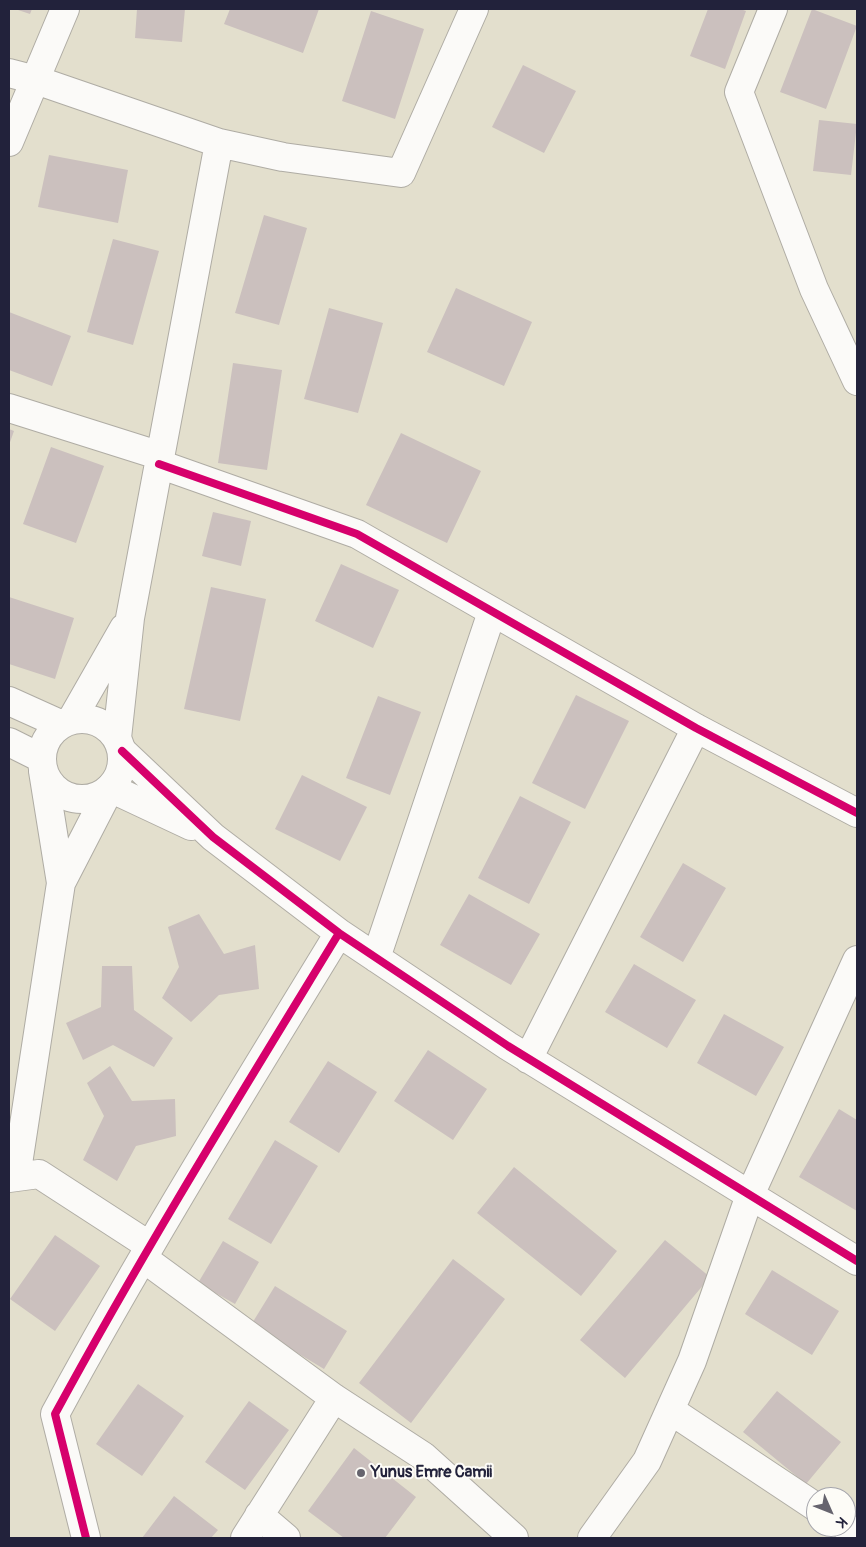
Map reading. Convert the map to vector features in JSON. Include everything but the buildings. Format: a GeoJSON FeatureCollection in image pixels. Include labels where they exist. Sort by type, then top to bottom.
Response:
{"type":"FeatureCollection","features":[{"type":"Feature","properties":{"kind":"street"},"geometry":{"type":"LineString","coordinates":[[9,142],[65,9]]}},
{"type":"Feature","properties":{"kind":"street"},"geometry":{"type":"LineString","coordinates":[[9,73],[36,80],[219,143],[283,156],[401,173],[474,9]]}},
{"type":"Feature","properties":{"kind":"street"},"geometry":{"type":"LineString","coordinates":[[773,9],[739,92],[814,289],[857,382]]}},
{"type":"Feature","properties":{"kind":"street"},"geometry":{"type":"LineString","coordinates":[[219,143],[130,618],[120,745],[122,764],[119,777],[110,788],[61,883],[12,1177],[39,1174],[146,1252],[334,1398],[423,1456],[514,1538]]}},
{"type":"Feature","properties":{"kind":"street"},"geometry":{"type":"LineString","coordinates":[[9,408],[160,460],[357,534],[696,728],[857,813]]}},
{"type":"Feature","properties":{"kind":"street"},"geometry":{"type":"LineString","coordinates":[[376,958],[492,612]]}},
{"type":"Feature","properties":{"kind":"street"},"geometry":{"type":"LineString","coordinates":[[66,722],[130,618]]}},
{"type":"Feature","properties":{"kind":"street"},"geometry":{"type":"LineString","coordinates":[[9,701],[66,722]]}},
{"type":"Feature","properties":{"kind":"street"},"geometry":{"type":"LineString","coordinates":[[61,883],[42,765],[44,744],[50,733],[66,722],[85,718],[98,721],[109,728],[120,745],[213,837],[339,933],[528,1059],[857,1260]]}},
{"type":"Feature","properties":{"kind":"street"},"geometry":{"type":"LineString","coordinates":[[528,1059],[696,728]]}},
{"type":"Feature","properties":{"kind":"street"},"geometry":{"type":"LineString","coordinates":[[9,742],[42,765],[50,784],[60,793],[72,798],[86,799],[99,796],[110,788]]}},
{"type":"Feature","properties":{"kind":"street"},"geometry":{"type":"LineString","coordinates":[[110,788],[213,837]]}},
{"type":"Feature","properties":{"kind":"street"},"geometry":{"type":"LineString","coordinates":[[86,1538],[55,1414],[146,1252],[339,933]]}},
{"type":"Feature","properties":{"kind":"street"},"geometry":{"type":"LineString","coordinates":[[592,1538],[647,1461],[692,1360],[750,1195],[857,960]]}},
{"type":"Feature","properties":{"kind":"street"},"geometry":{"type":"LineString","coordinates":[[245,1538],[334,1398]]}},
{"type":"Feature","properties":{"kind":"street"},"geometry":{"type":"LineString","coordinates":[[670,1410],[806,1500]]}},
{"type":"Feature","properties":{"kind":"street"},"geometry":{"type":"LineString","coordinates":[[259,1515],[286,1538]]}},
{"type":"Feature","properties":{"kind":"cycle path"},"geometry":{"type":"LineString","coordinates":[[159,464],[357,534],[696,728],[857,813]]}},
{"type":"Feature","properties":{"kind":"cycle path"},"geometry":{"type":"LineString","coordinates":[[122,751],[213,837],[339,933],[508,1046],[857,1261]]}},
{"type":"Feature","properties":{"kind":"cycle path"},"geometry":{"type":"LineString","coordinates":[[86,1538],[55,1414],[158,1232],[339,933]]}},
{"type":"Feature","properties":{"kind":"place","name":"Yunus Emre Camii"},"geometry":{"type":"Point","coordinates":[361,1473]}}]}
